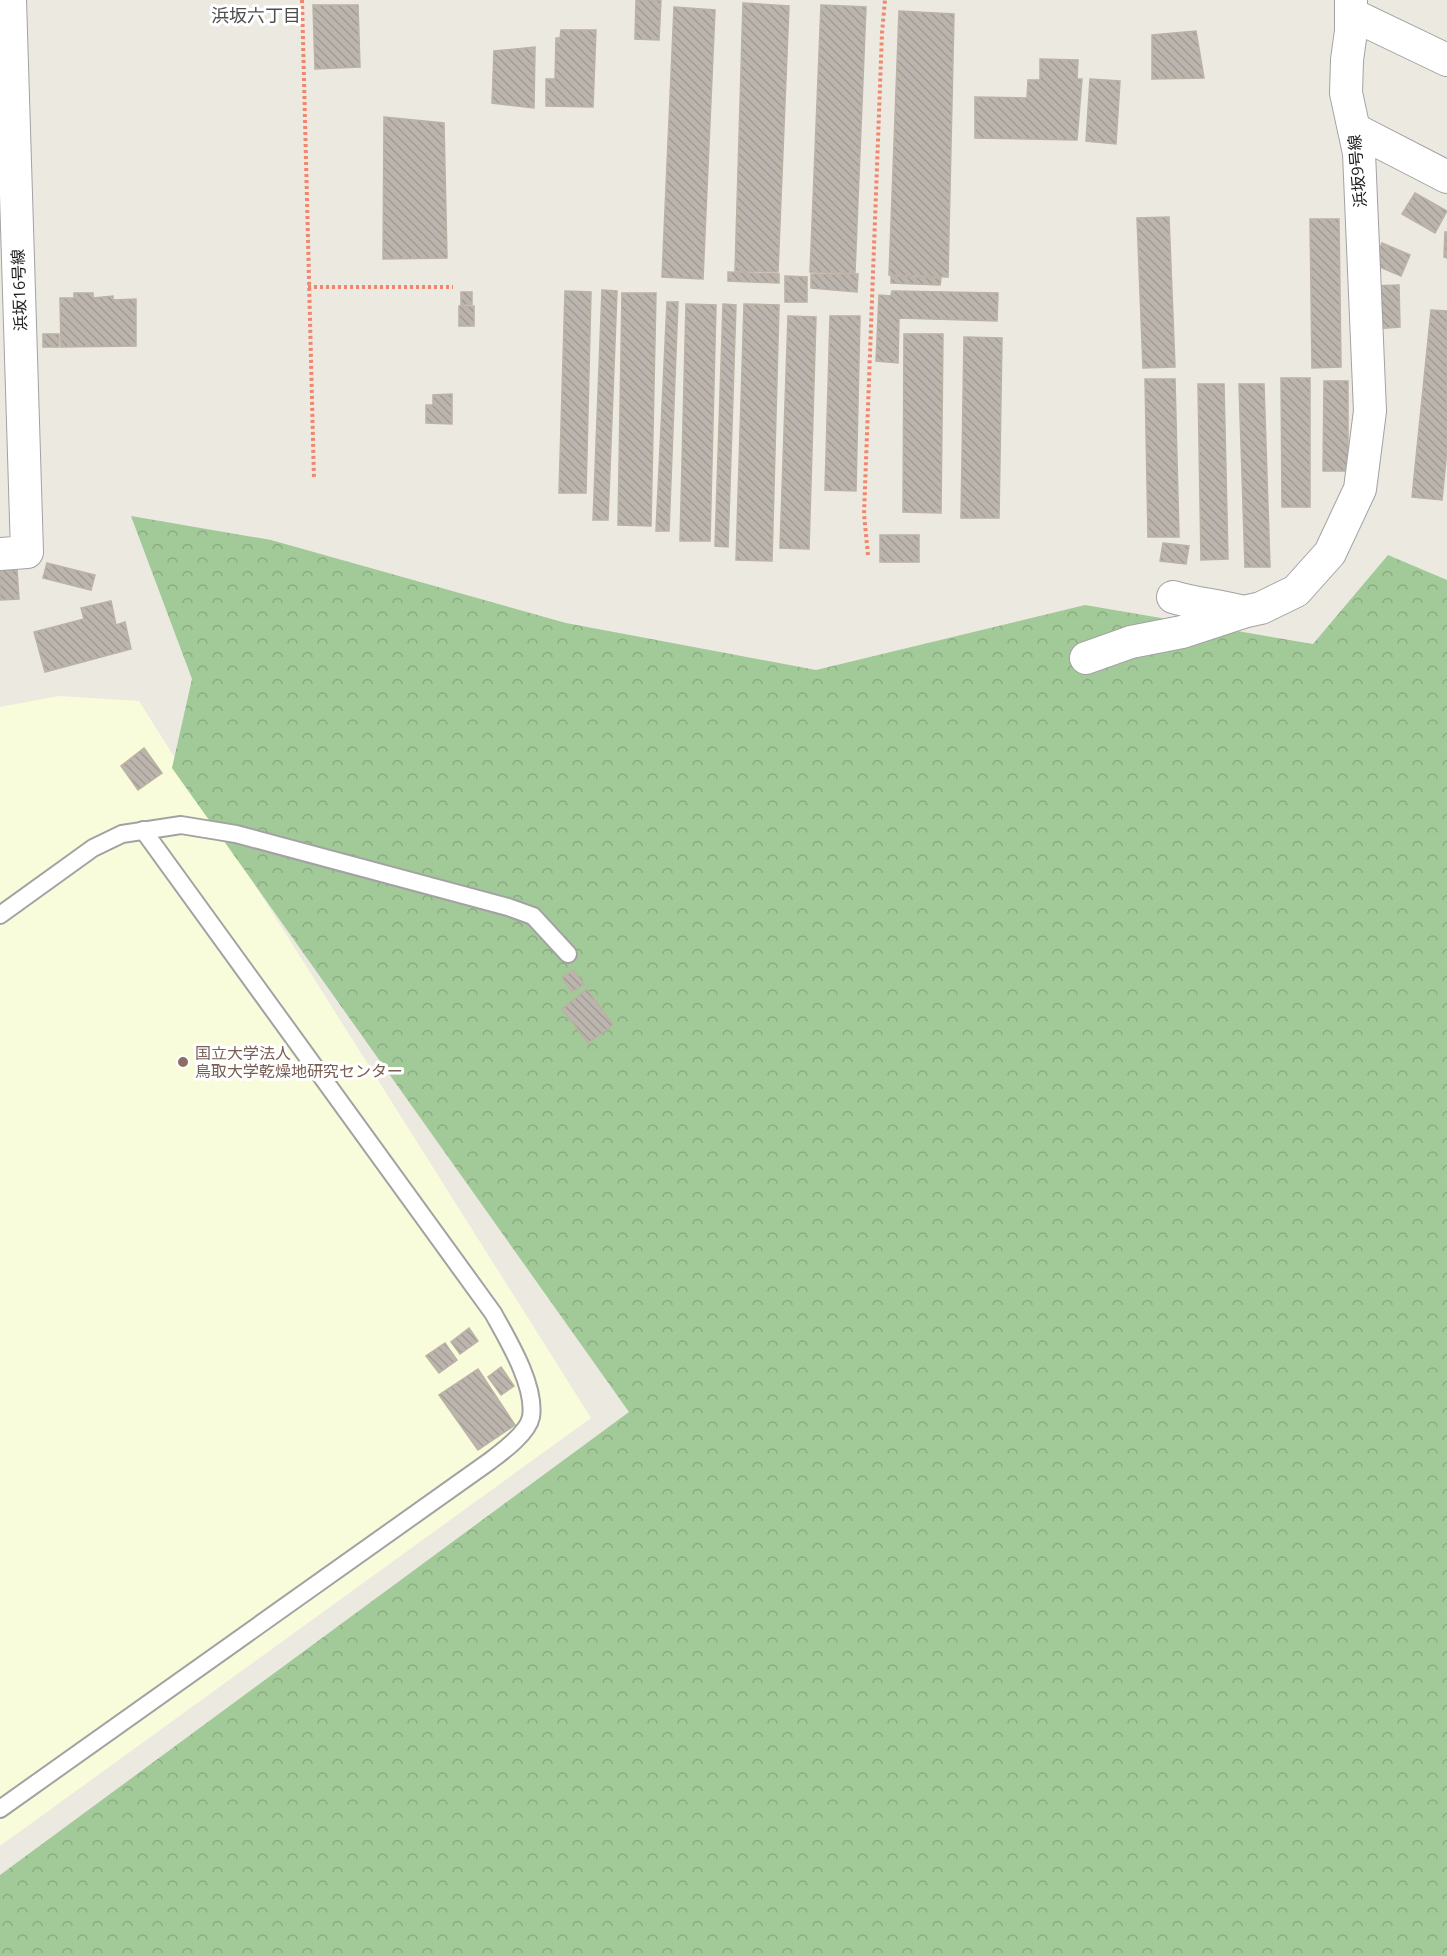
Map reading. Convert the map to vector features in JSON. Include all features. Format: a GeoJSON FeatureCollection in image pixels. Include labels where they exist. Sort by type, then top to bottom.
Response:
{"type":"FeatureCollection","features":[{"type":"Feature","properties":{"kind":"street","name":"浜坂16号線"},"geometry":{"type":"LineString","coordinates":[[0,554],[27,552],[10,0]]}},
{"type":"Feature","properties":{"kind":"street"},"geometry":{"type":"LineString","coordinates":[[1351,7],[1447,60]]}},
{"type":"Feature","properties":{"kind":"street","name":"浜坂9号線"},"geometry":{"type":"LineString","coordinates":[[1086,658],[1131,642],[1182,632],[1261,608],[1296,591],[1330,553],[1360,489],[1370,411],[1359,153],[1346,93],[1351,7]]}},
{"type":"Feature","properties":{"kind":"street"},"geometry":{"type":"LineString","coordinates":[[1354,129],[1447,177]]}},
{"type":"Feature","properties":{"kind":"street"},"geometry":{"type":"LineString","coordinates":[[1173,597],[1243,612]]}},
{"type":"Feature","properties":{"kind":"lane"},"geometry":{"type":"LineString","coordinates":[[0,915],[93,848],[122,834],[181,825],[226,832],[508,907],[533,916],[568,954]]}},
{"type":"Feature","properties":{"kind":"lane"},"geometry":{"type":"LineString","coordinates":[[0,1809],[490,1461],[516,1441],[531,1419],[529,1389],[510,1342],[493,1313],[143,830]]}},
{"type":"Feature","properties":{"kind":"path"},"geometry":{"type":"LineString","coordinates":[[302,0],[314,478]]}},
{"type":"Feature","properties":{"kind":"path"},"geometry":{"type":"LineString","coordinates":[[868,555],[864,514],[885,0]]}},
{"type":"Feature","properties":{"kind":"path"},"geometry":{"type":"LineString","coordinates":[[308,287],[453,287]]}},
{"type":"Feature","properties":{"kind":"shaded area","name":"国立大学法人 鳥取大学乾燥地研究センター"},"geometry":{"type":"Polygon","coordinates":[[[59,696],[139,701],[591,1418],[0,1846],[0,707],[59,696]]]}},
{"type":"Feature","properties":{"kind":"green space"},"geometry":{"type":"Polygon","coordinates":[[[131,516],[271,540],[566,623],[816,670],[1085,605],[1313,644],[1388,555],[1447,580],[1447,1956],[0,1956],[0,1875],[629,1412],[172,768],[192,679],[131,516]]]}},
{"type":"Feature","properties":{"kind":"building"},"geometry":{"type":"Polygon","coordinates":[[[636,0],[661,0],[659,40],[635,39],[636,0]]]}},
{"type":"Feature","properties":{"kind":"building"},"geometry":{"type":"Polygon","coordinates":[[[743,3],[789,6],[778,272],[735,271],[743,3]]]}},
{"type":"Feature","properties":{"kind":"building"},"geometry":{"type":"Polygon","coordinates":[[[313,5],[358,5],[360,67],[315,69],[313,5]]]}},
{"type":"Feature","properties":{"kind":"building"},"geometry":{"type":"Polygon","coordinates":[[[821,5],[866,7],[855,273],[810,272],[821,5]]]}},
{"type":"Feature","properties":{"kind":"building"},"geometry":{"type":"Polygon","coordinates":[[[674,7],[715,10],[703,279],[662,277],[674,7]]]}},
{"type":"Feature","properties":{"kind":"building"},"geometry":{"type":"Polygon","coordinates":[[[899,11],[954,14],[948,277],[889,275],[899,11]]]}},
{"type":"Feature","properties":{"kind":"building"},"geometry":{"type":"Polygon","coordinates":[[[561,30],[596,30],[593,107],[546,106],[546,79],[555,79],[556,38],[560,38],[561,30]]]}},
{"type":"Feature","properties":{"kind":"building"},"geometry":{"type":"Polygon","coordinates":[[[1196,31],[1204,78],[1152,79],[1152,35],[1196,31]]]}},
{"type":"Feature","properties":{"kind":"building"},"geometry":{"type":"Polygon","coordinates":[[[535,47],[534,108],[492,103],[494,51],[535,47]]]}},
{"type":"Feature","properties":{"kind":"building"},"geometry":{"type":"Polygon","coordinates":[[[1040,59],[1078,60],[1077,79],[1082,79],[1077,140],[975,138],[975,97],[1027,98],[1028,80],[1040,80],[1040,59]]]}},
{"type":"Feature","properties":{"kind":"building"},"geometry":{"type":"Polygon","coordinates":[[[1090,79],[1120,81],[1116,144],[1086,141],[1090,79]]]}},
{"type":"Feature","properties":{"kind":"building"},"geometry":{"type":"Polygon","coordinates":[[[384,117],[444,123],[447,258],[383,259],[384,117]]]}},
{"type":"Feature","properties":{"kind":"building"},"geometry":{"type":"Polygon","coordinates":[[[1415,193],[1447,211],[1435,233],[1402,214],[1415,193]]]}},
{"type":"Feature","properties":{"kind":"building"},"geometry":{"type":"Polygon","coordinates":[[[1169,217],[1175,367],[1143,368],[1137,218],[1169,217]]]}},
{"type":"Feature","properties":{"kind":"building"},"geometry":{"type":"Polygon","coordinates":[[[1310,219],[1339,219],[1341,367],[1312,368],[1310,219]]]}},
{"type":"Feature","properties":{"kind":"building"},"geometry":{"type":"Polygon","coordinates":[[[1445,232],[1447,232],[1447,258],[1444,257],[1445,232]]]}},
{"type":"Feature","properties":{"kind":"building"},"geometry":{"type":"Polygon","coordinates":[[[1382,243],[1410,255],[1401,276],[1373,264],[1382,243]]]}},
{"type":"Feature","properties":{"kind":"building"},"geometry":{"type":"Polygon","coordinates":[[[728,272],[779,274],[779,283],[728,281],[728,272]]]}},
{"type":"Feature","properties":{"kind":"building"},"geometry":{"type":"Polygon","coordinates":[[[811,274],[858,274],[857,292],[811,288],[811,274]]]}},
{"type":"Feature","properties":{"kind":"building"},"geometry":{"type":"Polygon","coordinates":[[[785,276],[807,277],[807,302],[785,302],[785,276]]]}},
{"type":"Feature","properties":{"kind":"building"},"geometry":{"type":"Polygon","coordinates":[[[891,276],[941,278],[940,285],[891,283],[891,276]]]}},
{"type":"Feature","properties":{"kind":"building"},"geometry":{"type":"Polygon","coordinates":[[[1399,285],[1400,327],[1374,329],[1372,286],[1399,285]]]}},
{"type":"Feature","properties":{"kind":"building"},"geometry":{"type":"Polygon","coordinates":[[[602,290],[617,291],[608,520],[593,520],[602,290]]]}},
{"type":"Feature","properties":{"kind":"building"},"geometry":{"type":"Polygon","coordinates":[[[565,291],[591,292],[586,493],[559,493],[565,291]]]}},
{"type":"Feature","properties":{"kind":"building"},"geometry":{"type":"Polygon","coordinates":[[[892,291],[998,293],[997,321],[899,318],[898,363],[876,361],[879,295],[891,296],[892,291]]]}},
{"type":"Feature","properties":{"kind":"building"},"geometry":{"type":"Polygon","coordinates":[[[461,292],[472,292],[472,304],[461,305],[461,292]]]}},
{"type":"Feature","properties":{"kind":"building"},"geometry":{"type":"Polygon","coordinates":[[[74,293],[93,293],[93,298],[113,296],[113,300],[136,299],[136,346],[61,347],[60,298],[74,298],[74,293]]]}},
{"type":"Feature","properties":{"kind":"building"},"geometry":{"type":"Polygon","coordinates":[[[622,293],[656,293],[651,526],[618,525],[622,293]]]}},
{"type":"Feature","properties":{"kind":"building"},"geometry":{"type":"Polygon","coordinates":[[[667,302],[678,302],[669,531],[656,531],[667,302]]]}},
{"type":"Feature","properties":{"kind":"building"},"geometry":{"type":"Polygon","coordinates":[[[686,304],[716,305],[710,541],[680,541],[686,304]]]}},
{"type":"Feature","properties":{"kind":"building"},"geometry":{"type":"Polygon","coordinates":[[[723,304],[736,305],[728,547],[715,546],[723,304]]]}},
{"type":"Feature","properties":{"kind":"building"},"geometry":{"type":"Polygon","coordinates":[[[744,304],[779,305],[772,561],[736,560],[744,304]]]}},
{"type":"Feature","properties":{"kind":"building"},"geometry":{"type":"Polygon","coordinates":[[[459,306],[474,306],[474,326],[459,326],[459,306]]]}},
{"type":"Feature","properties":{"kind":"building"},"geometry":{"type":"Polygon","coordinates":[[[1431,310],[1447,311],[1447,450],[1442,500],[1412,497],[1431,310]]]}},
{"type":"Feature","properties":{"kind":"building"},"geometry":{"type":"Polygon","coordinates":[[[788,316],[816,317],[809,549],[780,548],[788,316]]]}},
{"type":"Feature","properties":{"kind":"building"},"geometry":{"type":"Polygon","coordinates":[[[830,316],[860,316],[856,491],[825,490],[830,316]]]}},
{"type":"Feature","properties":{"kind":"building"},"geometry":{"type":"Polygon","coordinates":[[[43,334],[59,334],[59,347],[43,347],[43,334]]]}},
{"type":"Feature","properties":{"kind":"building"},"geometry":{"type":"Polygon","coordinates":[[[904,334],[943,334],[941,513],[903,512],[904,334]]]}},
{"type":"Feature","properties":{"kind":"building"},"geometry":{"type":"Polygon","coordinates":[[[964,337],[1002,338],[999,518],[961,518],[964,337]]]}},
{"type":"Feature","properties":{"kind":"building"},"geometry":{"type":"Polygon","coordinates":[[[1281,378],[1310,378],[1310,507],[1282,507],[1281,378]]]}},
{"type":"Feature","properties":{"kind":"building"},"geometry":{"type":"Polygon","coordinates":[[[1145,379],[1175,379],[1179,537],[1148,537],[1145,379]]]}},
{"type":"Feature","properties":{"kind":"building"},"geometry":{"type":"Polygon","coordinates":[[[1324,381],[1348,381],[1348,471],[1323,471],[1324,381]]]}},
{"type":"Feature","properties":{"kind":"building"},"geometry":{"type":"Polygon","coordinates":[[[1198,384],[1224,384],[1228,559],[1201,560],[1198,384]]]}},
{"type":"Feature","properties":{"kind":"building"},"geometry":{"type":"Polygon","coordinates":[[[1239,384],[1264,384],[1270,567],[1245,567],[1239,384]]]}},
{"type":"Feature","properties":{"kind":"building"},"geometry":{"type":"Polygon","coordinates":[[[452,394],[452,424],[426,423],[426,405],[433,405],[433,395],[452,394]]]}},
{"type":"Feature","properties":{"kind":"building"},"geometry":{"type":"Polygon","coordinates":[[[880,535],[919,535],[919,562],[880,562],[880,535]]]}},
{"type":"Feature","properties":{"kind":"building"},"geometry":{"type":"Polygon","coordinates":[[[1163,543],[1189,546],[1186,564],[1160,561],[1163,543]]]}},
{"type":"Feature","properties":{"kind":"building"},"geometry":{"type":"Polygon","coordinates":[[[47,563],[95,575],[91,590],[43,578],[47,563]]]}},
{"type":"Feature","properties":{"kind":"building"},"geometry":{"type":"Polygon","coordinates":[[[0,570],[17,570],[19,599],[0,600],[0,570]]]}},
{"type":"Feature","properties":{"kind":"building"},"geometry":{"type":"Polygon","coordinates":[[[111,601],[116,625],[125,622],[131,649],[45,672],[34,632],[84,619],[81,608],[111,601]]]}},
{"type":"Feature","properties":{"kind":"building"},"geometry":{"type":"Polygon","coordinates":[[[144,748],[162,773],[138,790],[121,766],[144,748]]]}},
{"type":"Feature","properties":{"kind":"building"},"geometry":{"type":"Polygon","coordinates":[[[573,970],[584,984],[572,992],[562,978],[573,970]]]}},
{"type":"Feature","properties":{"kind":"building"},"geometry":{"type":"Polygon","coordinates":[[[587,989],[613,1025],[588,1043],[562,1009],[587,989]]]}},
{"type":"Feature","properties":{"kind":"building"},"geometry":{"type":"Polygon","coordinates":[[[469,1328],[478,1341],[460,1354],[451,1342],[469,1328]]]}},
{"type":"Feature","properties":{"kind":"building"},"geometry":{"type":"Polygon","coordinates":[[[445,1343],[457,1360],[439,1373],[426,1356],[445,1343]]]}},
{"type":"Feature","properties":{"kind":"building"},"geometry":{"type":"Polygon","coordinates":[[[501,1367],[514,1386],[501,1395],[488,1377],[501,1367]]]}},
{"type":"Feature","properties":{"kind":"building"},"geometry":{"type":"Polygon","coordinates":[[[478,1369],[515,1425],[478,1450],[439,1395],[478,1369]]]}},
{"type":"Feature","properties":{"kind":"place","name":"国立大学法人 鳥取大学乾燥地研究センター"},"geometry":{"type":"Point","coordinates":[183,1062]}},
{"type":"Feature","properties":{"kind":"district","name":"浜坂六丁目"},"geometry":{"type":"Point","coordinates":[256,16]}}]}
